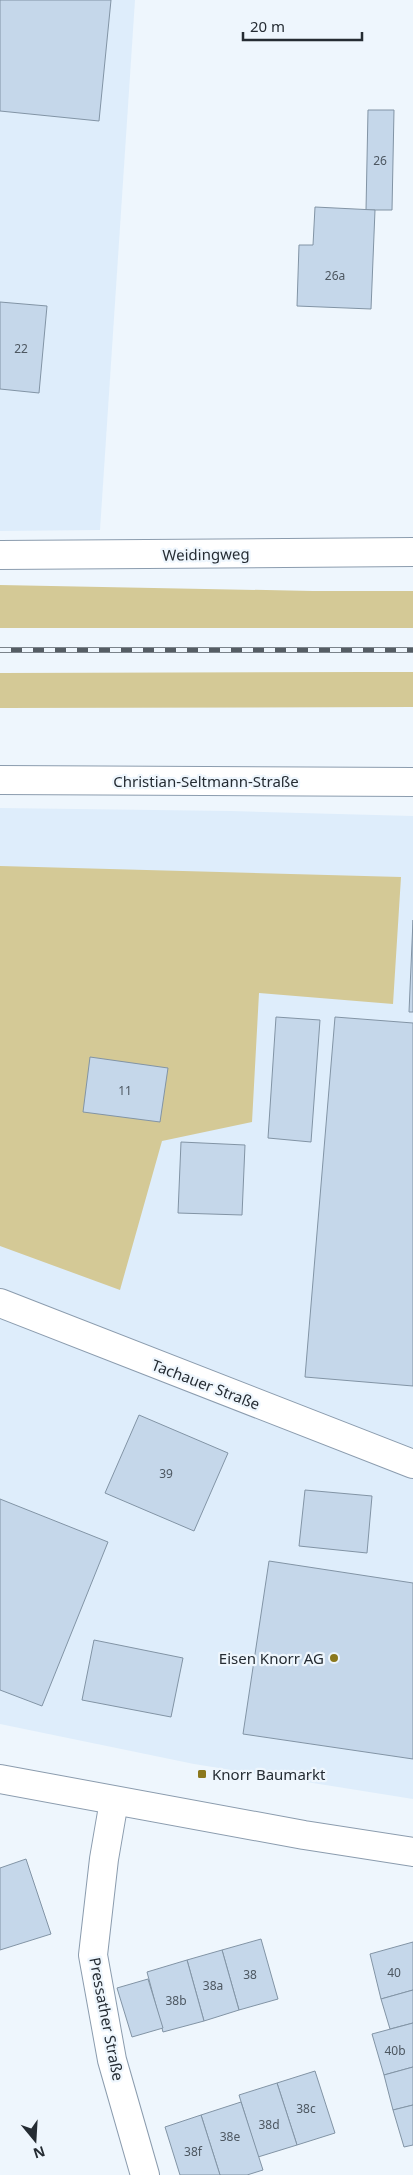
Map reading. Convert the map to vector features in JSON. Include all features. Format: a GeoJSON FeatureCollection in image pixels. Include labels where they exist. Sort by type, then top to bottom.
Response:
{"type":"FeatureCollection","features":[{"type":"Feature","properties":{"kind":"street","name":"Weidingweg"},"geometry":{"type":"LineString","coordinates":[[0,555],[413,552]]}},
{"type":"Feature","properties":{"kind":"street","name":"Christian-Seltmann-Straße"},"geometry":{"type":"LineString","coordinates":[[0,780],[413,782]]}},
{"type":"Feature","properties":{"kind":"street","name":"Tachauer Straße"},"geometry":{"type":"LineString","coordinates":[[0,1303],[413,1464]]}},
{"type":"Feature","properties":{"kind":"street"},"geometry":{"type":"LineString","coordinates":[[0,1779],[114,1801],[413,1852]]}},
{"type":"Feature","properties":{"kind":"street","name":"Pressather Straße"},"geometry":{"type":"LineString","coordinates":[[114,1801],[104,1859],[93,1955],[112,2060],[144,2175]]}},
{"type":"Feature","properties":{"kind":"shaded area"},"geometry":{"type":"Polygon","coordinates":[[[0,0],[135,0],[100,530],[0,531],[0,0]]]}},
{"type":"Feature","properties":{"kind":"shaded area"},"geometry":{"type":"Polygon","coordinates":[[[0,585],[413,591],[413,628],[0,628],[0,585]]]}},
{"type":"Feature","properties":{"kind":"shaded area"},"geometry":{"type":"Polygon","coordinates":[[[413,672],[413,707],[0,708],[0,673],[413,672]]]}},
{"type":"Feature","properties":{"kind":"shaded area"},"geometry":{"type":"Polygon","coordinates":[[[0,808],[413,816],[413,1799],[194,1764],[0,1724],[0,808]]]}},
{"type":"Feature","properties":{"kind":"shaded area"},"geometry":{"type":"Polygon","coordinates":[[[0,866],[401,877],[393,1004],[259,993],[252,1122],[162,1141],[120,1290],[0,1246],[0,866]]]}},
{"type":"Feature","properties":{"kind":"building"},"geometry":{"type":"Polygon","coordinates":[[[0,0],[111,0],[99,121],[0,111],[0,0]]]}},
{"type":"Feature","properties":{"kind":"building"},"geometry":{"type":"Polygon","coordinates":[[[368,110],[394,110],[392,210],[366,210],[368,110]]]}},
{"type":"Feature","properties":{"kind":"building"},"geometry":{"type":"Polygon","coordinates":[[[315,207],[375,210],[371,309],[297,306],[299,245],[313,245],[315,207]]]}},
{"type":"Feature","properties":{"kind":"building"},"geometry":{"type":"Polygon","coordinates":[[[0,302],[47,306],[39,393],[0,389],[0,302]]]}},
{"type":"Feature","properties":{"kind":"building"},"geometry":{"type":"Polygon","coordinates":[[[413,920],[413,1012],[409,1012],[413,920]]]}},
{"type":"Feature","properties":{"kind":"building"},"geometry":{"type":"Polygon","coordinates":[[[276,1017],[320,1020],[311,1142],[268,1138],[276,1017]]]}},
{"type":"Feature","properties":{"kind":"building"},"geometry":{"type":"Polygon","coordinates":[[[335,1017],[413,1023],[413,1386],[305,1377],[335,1017]]]}},
{"type":"Feature","properties":{"kind":"building"},"geometry":{"type":"Polygon","coordinates":[[[90,1057],[168,1068],[160,1122],[83,1112],[90,1057]]]}},
{"type":"Feature","properties":{"kind":"building"},"geometry":{"type":"Polygon","coordinates":[[[181,1142],[245,1145],[242,1215],[178,1213],[181,1142]]]}},
{"type":"Feature","properties":{"kind":"building"},"geometry":{"type":"Polygon","coordinates":[[[139,1415],[228,1453],[194,1531],[105,1493],[139,1415]]]}},
{"type":"Feature","properties":{"kind":"building"},"geometry":{"type":"Polygon","coordinates":[[[305,1490],[372,1496],[367,1553],[299,1546],[305,1490]]]}},
{"type":"Feature","properties":{"kind":"building"},"geometry":{"type":"Polygon","coordinates":[[[0,1499],[108,1542],[42,1706],[0,1690],[0,1499]]]}},
{"type":"Feature","properties":{"kind":"building","name":"Eisen Knorr AG"},"geometry":{"type":"Polygon","coordinates":[[[269,1561],[413,1583],[413,1759],[243,1734],[269,1561]]]}},
{"type":"Feature","properties":{"kind":"building"},"geometry":{"type":"Polygon","coordinates":[[[94,1640],[183,1658],[171,1717],[82,1700],[94,1640]]]}},
{"type":"Feature","properties":{"kind":"building"},"geometry":{"type":"Polygon","coordinates":[[[26,1859],[51,1934],[0,1950],[0,1868],[26,1859]]]}},
{"type":"Feature","properties":{"kind":"building"},"geometry":{"type":"Polygon","coordinates":[[[261,1939],[278,1999],[239,2010],[222,1950],[261,1939]]]}},
{"type":"Feature","properties":{"kind":"building"},"geometry":{"type":"Polygon","coordinates":[[[413,1942],[413,1990],[381,1999],[370,1954],[413,1942]]]}},
{"type":"Feature","properties":{"kind":"building"},"geometry":{"type":"Polygon","coordinates":[[[222,1950],[239,2010],[204,2021],[187,1960],[222,1950]]]}},
{"type":"Feature","properties":{"kind":"building"},"geometry":{"type":"Polygon","coordinates":[[[187,1960],[204,2021],[163,2032],[147,1972],[187,1960]]]}},
{"type":"Feature","properties":{"kind":"building"},"geometry":{"type":"Polygon","coordinates":[[[148,1979],[163,2028],[132,2037],[117,1988],[148,1979]]]}},
{"type":"Feature","properties":{"kind":"building"},"geometry":{"type":"Polygon","coordinates":[[[413,1990],[413,2023],[390,2029],[381,1999],[413,1990]]]}},
{"type":"Feature","properties":{"kind":"building"},"geometry":{"type":"Polygon","coordinates":[[[413,2023],[413,2067],[384,2075],[372,2034],[413,2023]]]}},
{"type":"Feature","properties":{"kind":"building"},"geometry":{"type":"Polygon","coordinates":[[[413,2067],[413,2105],[393,2110],[384,2075],[413,2067]]]}},
{"type":"Feature","properties":{"kind":"building"},"geometry":{"type":"Polygon","coordinates":[[[315,2071],[335,2133],[297,2145],[277,2083],[315,2071]]]}},
{"type":"Feature","properties":{"kind":"building"},"geometry":{"type":"Polygon","coordinates":[[[277,2083],[297,2145],[258,2157],[239,2095],[277,2083]]]}},
{"type":"Feature","properties":{"kind":"building"},"geometry":{"type":"Polygon","coordinates":[[[241,2102],[263,2170],[247,2175],[220,2175],[201,2115],[241,2102]]]}},
{"type":"Feature","properties":{"kind":"building"},"geometry":{"type":"Polygon","coordinates":[[[413,2105],[413,2145],[404,2147],[393,2110],[413,2105]]]}},
{"type":"Feature","properties":{"kind":"building"},"geometry":{"type":"Polygon","coordinates":[[[201,2115],[220,2175],[180,2175],[165,2127],[201,2115]]]}},
{"type":"Feature","properties":{"kind":"railway"},"geometry":{"type":"LineString","coordinates":[[0,650],[413,650]]}},
{"type":"Feature","properties":{"kind":"place","name":"Eisen Knorr AG"},"geometry":{"type":"Point","coordinates":[334,1658]}},
{"type":"Feature","properties":{"kind":"place","name":"Knorr Baumarkt"},"geometry":{"type":"Point","coordinates":[202,1774]}}]}
